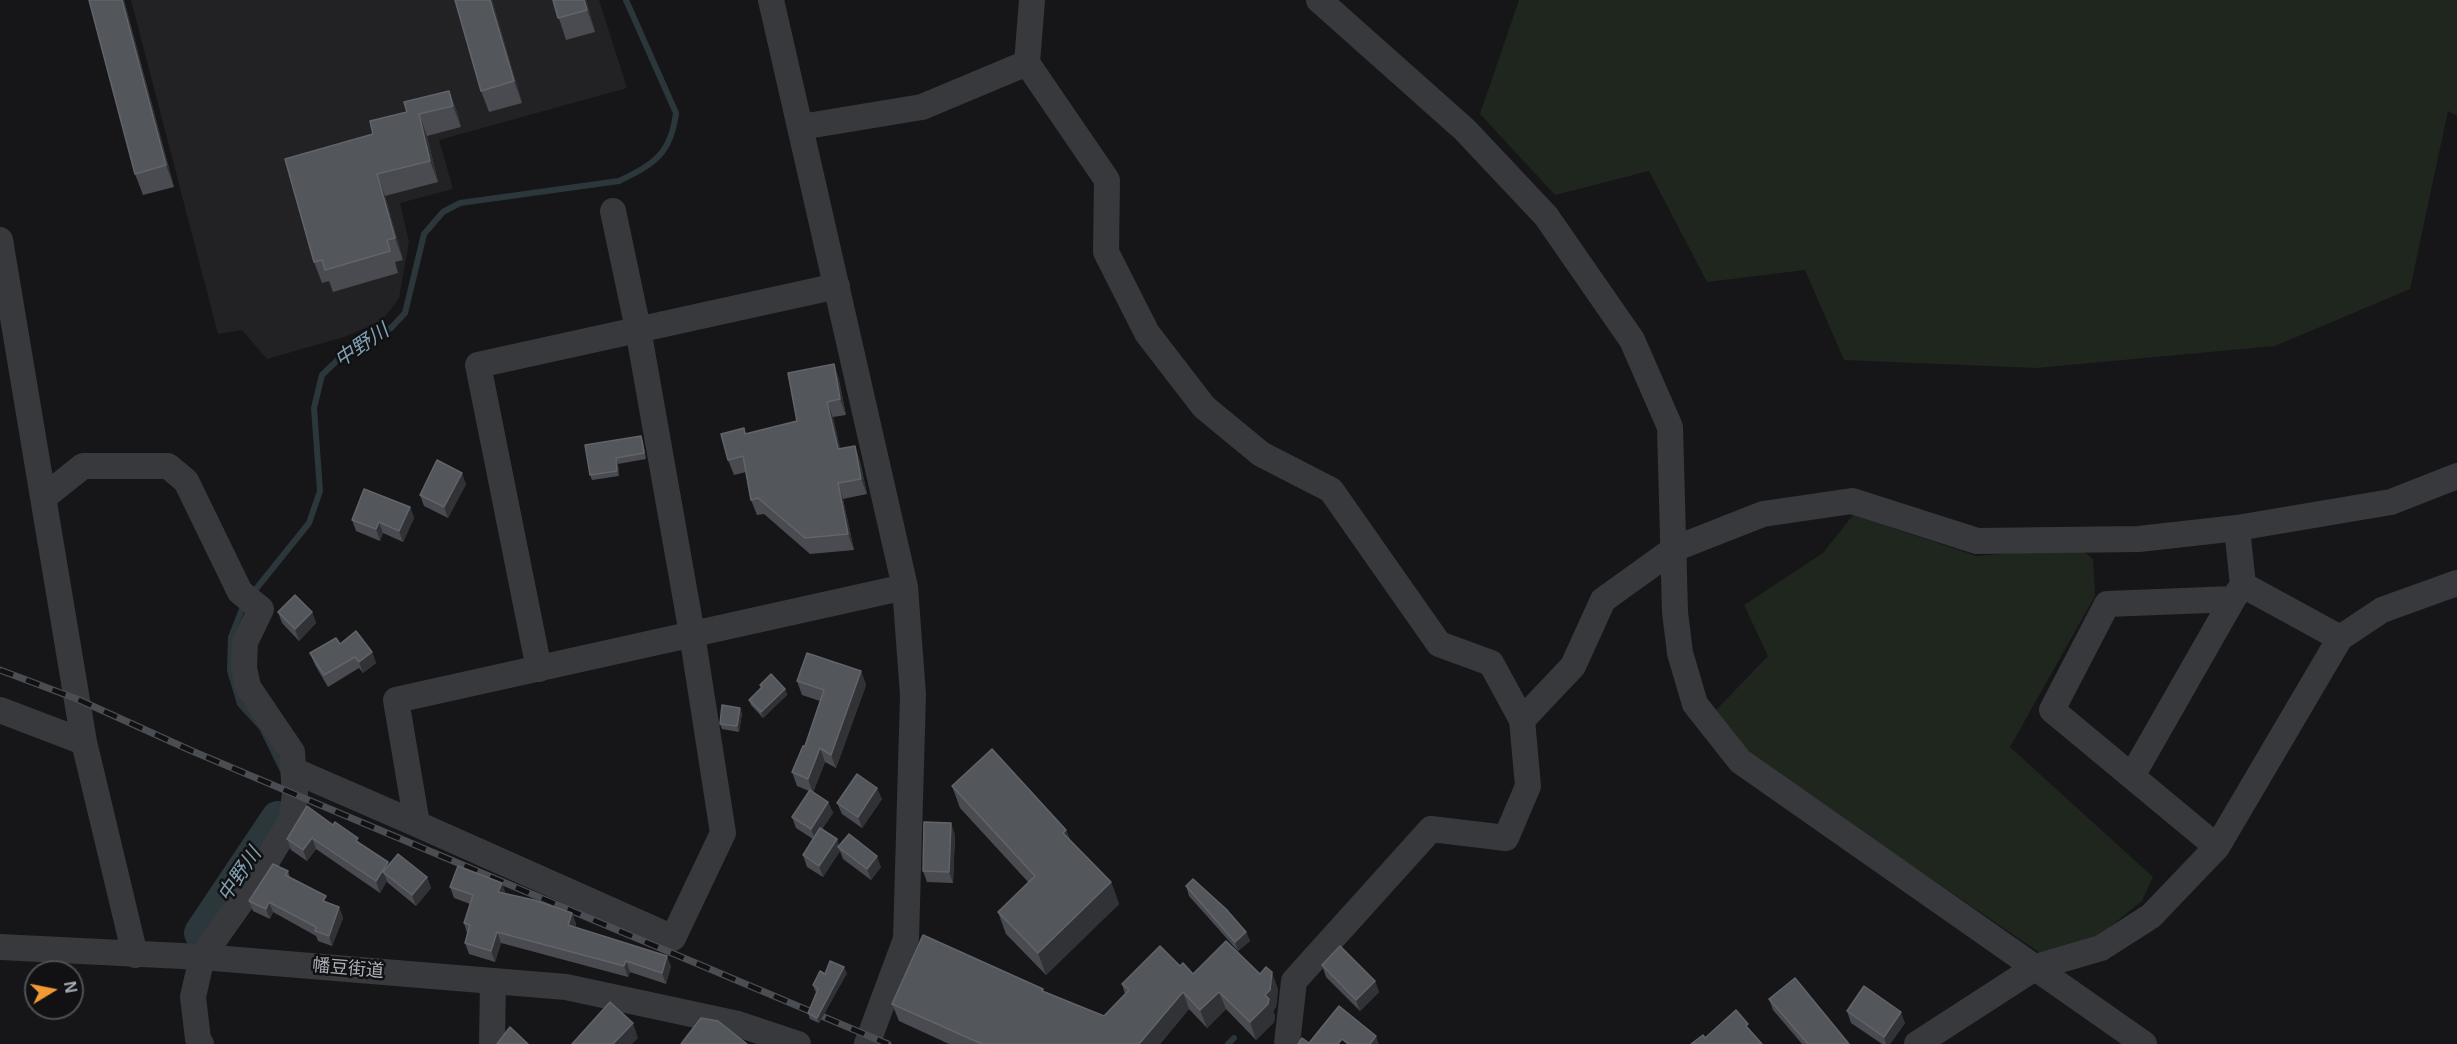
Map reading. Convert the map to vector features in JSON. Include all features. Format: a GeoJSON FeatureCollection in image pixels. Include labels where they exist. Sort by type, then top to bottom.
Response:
{"type":"FeatureCollection","features":[{"type":"Feature","properties":{"kind":"street"},"geometry":{"type":"LineString","coordinates":[[771,0],[904,587],[913,695],[906,939],[867,1044]]}},
{"type":"Feature","properties":{"kind":"street"},"geometry":{"type":"LineString","coordinates":[[1032,0],[1028,63],[1107,180],[1106,252],[1147,333],[1204,407],[1261,454],[1331,490],[1439,644],[1491,663],[1522,720],[1528,786],[1506,838],[1431,829],[1294,981],[1287,1044]]}},
{"type":"Feature","properties":{"kind":"street"},"geometry":{"type":"LineString","coordinates":[[1319,0],[1465,130],[1546,216],[1632,340],[1670,427],[1675,612],[1680,653],[1695,705],[1740,761],[2144,1044]]}},
{"type":"Feature","properties":{"kind":"street"},"geometry":{"type":"LineString","coordinates":[[801,127],[921,106],[1028,63]]}},
{"type":"Feature","properties":{"kind":"street"},"geometry":{"type":"LineString","coordinates":[[295,771],[674,938],[723,833],[692,634],[638,329],[614,211]]}},
{"type":"Feature","properties":{"kind":"street"},"geometry":{"type":"LineString","coordinates":[[0,240],[5,306],[43,498],[84,742],[135,955],[0,947]]}},
{"type":"Feature","properties":{"kind":"street"},"geometry":{"type":"LineString","coordinates":[[539,669],[478,365],[837,286]]}},
{"type":"Feature","properties":{"kind":"street"},"geometry":{"type":"LineString","coordinates":[[43,498],[83,466],[168,466],[186,481],[240,592],[261,609],[245,642],[244,668],[248,687],[292,752],[296,794],[291,821],[250,889],[202,957],[193,997],[198,1039],[201,1044]]}},
{"type":"Feature","properties":{"kind":"street"},"geometry":{"type":"LineString","coordinates":[[1522,720],[1573,666],[1603,600],[1674,549],[1763,514],[1852,501],[1977,541],[2139,539],[2237,528],[2391,502],[2457,476]]}},
{"type":"Feature","properties":{"kind":"street"},"geometry":{"type":"LineString","coordinates":[[2132,777],[2238,592],[2237,528]]}},
{"type":"Feature","properties":{"kind":"street"},"geometry":{"type":"LineString","coordinates":[[1917,1044],[2036,967],[2101,948],[2151,916],[2217,847],[2340,638],[2382,610],[2457,583]]}},
{"type":"Feature","properties":{"kind":"street"},"geometry":{"type":"LineString","coordinates":[[417,824],[396,700],[904,587]]}},
{"type":"Feature","properties":{"kind":"street"},"geometry":{"type":"LineString","coordinates":[[2217,847],[2052,710],[2107,604],[2238,592],[2340,638]]}},
{"type":"Feature","properties":{"kind":"street"},"geometry":{"type":"LineString","coordinates":[[0,710],[84,742]]}},
{"type":"Feature","properties":{"kind":"street","name":"幡豆街道"},"geometry":{"type":"LineString","coordinates":[[135,955],[202,957],[566,987],[738,1024],[798,1044]]}},
{"type":"Feature","properties":{"kind":"street"},"geometry":{"type":"LineString","coordinates":[[492,1044],[494,982]]}},
{"type":"Feature","properties":{"kind":"shaded area"},"geometry":{"type":"Polygon","coordinates":[[[131,0],[599,0],[627,88],[439,140],[453,189],[400,203],[409,242],[399,298],[382,321],[344,337],[267,359],[242,330],[218,334],[131,0]]]}},
{"type":"Feature","properties":{"kind":"shaded area"},"geometry":{"type":"Polygon","coordinates":[[[1519,0],[2457,0],[2457,116],[2448,111],[2410,289],[2275,346],[2036,368],[1844,360],[1805,270],[1707,282],[1649,171],[1555,195],[1480,114],[1519,0]]]}},
{"type":"Feature","properties":{"kind":"shaded area"},"geometry":{"type":"Polygon","coordinates":[[[1853,515],[1977,556],[2078,547],[2093,559],[2095,596],[2010,747],[2153,877],[2142,901],[2095,939],[2046,957],[1746,753],[1716,710],[1768,656],[1744,605],[1823,553],[1853,515]]]}},
{"type":"Feature","properties":{"kind":"building"},"geometry":{"type":"Polygon","coordinates":[[[89,0],[122,0],[166,165],[135,174],[89,0]]]}},
{"type":"Feature","properties":{"kind":"building"},"geometry":{"type":"Polygon","coordinates":[[[455,0],[490,0],[514,81],[481,91],[455,0]]]}},
{"type":"Feature","properties":{"kind":"building"},"geometry":{"type":"Polygon","coordinates":[[[553,0],[584,0],[587,10],[558,18],[553,0]]]}},
{"type":"Feature","properties":{"kind":"building"},"geometry":{"type":"Polygon","coordinates":[[[449,91],[453,106],[419,114],[430,161],[377,174],[395,238],[387,240],[390,251],[325,270],[322,260],[314,262],[285,159],[373,134],[370,121],[407,112],[404,102],[449,91]]]}},
{"type":"Feature","properties":{"kind":"building"},"geometry":{"type":"Polygon","coordinates":[[[834,364],[840,399],[827,402],[838,449],[855,446],[861,479],[838,483],[848,534],[805,538],[758,498],[751,500],[743,456],[728,460],[721,434],[744,428],[745,434],[797,421],[788,373],[834,364]]]}},
{"type":"Feature","properties":{"kind":"building"},"geometry":{"type":"Polygon","coordinates":[[[641,436],[644,453],[616,458],[617,471],[590,475],[585,445],[641,436]]]}},
{"type":"Feature","properties":{"kind":"building"},"geometry":{"type":"Polygon","coordinates":[[[437,460],[462,473],[444,507],[420,495],[437,460]]]}},
{"type":"Feature","properties":{"kind":"building"},"geometry":{"type":"Polygon","coordinates":[[[364,489],[410,507],[399,531],[379,522],[376,529],[352,520],[364,489]]]}},
{"type":"Feature","properties":{"kind":"building"},"geometry":{"type":"Polygon","coordinates":[[[295,595],[312,612],[295,629],[278,612],[295,595]]]}},
{"type":"Feature","properties":{"kind":"building"},"geometry":{"type":"Polygon","coordinates":[[[356,631],[372,652],[359,662],[355,657],[324,675],[310,653],[336,638],[340,644],[356,631]]]}},
{"type":"Feature","properties":{"kind":"building"},"geometry":{"type":"Polygon","coordinates":[[[807,653],[861,671],[831,755],[820,748],[808,779],[792,772],[805,746],[824,690],[797,681],[807,653]]]}},
{"type":"Feature","properties":{"kind":"building"},"geometry":{"type":"Polygon","coordinates":[[[771,674],[785,689],[761,712],[749,700],[771,674]]]}},
{"type":"Feature","properties":{"kind":"building"},"geometry":{"type":"Polygon","coordinates":[[[722,705],[740,708],[737,726],[720,724],[722,705]]]}},
{"type":"Feature","properties":{"kind":"building"},"geometry":{"type":"Polygon","coordinates":[[[992,749],[1066,830],[1063,833],[1111,882],[1038,953],[998,912],[1035,876],[952,786],[992,749]]]}},
{"type":"Feature","properties":{"kind":"building"},"geometry":{"type":"Polygon","coordinates":[[[857,774],[877,788],[858,817],[837,803],[857,774]]]}},
{"type":"Feature","properties":{"kind":"building"},"geometry":{"type":"Polygon","coordinates":[[[810,790],[828,802],[811,829],[792,817],[810,790]]]}},
{"type":"Feature","properties":{"kind":"building"},"geometry":{"type":"Polygon","coordinates":[[[307,806],[333,825],[335,822],[358,838],[356,841],[388,862],[376,881],[312,838],[303,850],[287,839],[307,806]]]}},
{"type":"Feature","properties":{"kind":"building"},"geometry":{"type":"Polygon","coordinates":[[[924,822],[951,823],[949,872],[923,871],[924,822]]]}},
{"type":"Feature","properties":{"kind":"building"},"geometry":{"type":"Polygon","coordinates":[[[820,828],[837,839],[819,866],[803,855],[820,828]]]}},
{"type":"Feature","properties":{"kind":"building"},"geometry":{"type":"Polygon","coordinates":[[[849,834],[877,856],[867,869],[838,847],[849,834]]]}},
{"type":"Feature","properties":{"kind":"building"},"geometry":{"type":"Polygon","coordinates":[[[398,854],[427,877],[412,895],[383,872],[398,854]]]}},
{"type":"Feature","properties":{"kind":"building"},"geometry":{"type":"Polygon","coordinates":[[[273,864],[288,871],[285,875],[326,896],[323,901],[339,907],[329,936],[315,931],[316,927],[269,902],[266,909],[249,901],[273,864]]]}},
{"type":"Feature","properties":{"kind":"building"},"geometry":{"type":"Polygon","coordinates":[[[458,866],[502,883],[498,892],[534,900],[572,913],[568,925],[667,956],[662,973],[626,961],[624,966],[497,932],[491,951],[465,943],[470,925],[464,923],[473,895],[450,887],[458,866]]]}},
{"type":"Feature","properties":{"kind":"building"},"geometry":{"type":"Polygon","coordinates":[[[1193,879],[1226,909],[1246,932],[1235,942],[1186,886],[1193,879]]]}},
{"type":"Feature","properties":{"kind":"building"},"geometry":{"type":"Polygon","coordinates":[[[923,935],[1043,989],[1042,991],[1104,1016],[1129,990],[1122,984],[1160,946],[1180,966],[1183,963],[1193,974],[1226,941],[1260,974],[1266,967],[1272,972],[1270,990],[1265,995],[1269,999],[1268,1004],[1250,1022],[1219,992],[1200,1010],[1183,992],[1139,1044],[982,1044],[892,1004],[923,935]]]}},
{"type":"Feature","properties":{"kind":"building"},"geometry":{"type":"Polygon","coordinates":[[[1340,946],[1375,981],[1356,1000],[1322,965],[1340,946]]]}},
{"type":"Feature","properties":{"kind":"building"},"geometry":{"type":"Polygon","coordinates":[[[830,961],[844,967],[817,1018],[808,1013],[818,989],[813,985],[820,971],[825,974],[830,961]]]}},
{"type":"Feature","properties":{"kind":"building"},"geometry":{"type":"Polygon","coordinates":[[[1795,978],[1849,1044],[1808,1044],[1769,999],[1795,978]]]}},
{"type":"Feature","properties":{"kind":"building"},"geometry":{"type":"Polygon","coordinates":[[[1864,986],[1901,1012],[1884,1037],[1847,1011],[1864,986]]]}},
{"type":"Feature","properties":{"kind":"building"},"geometry":{"type":"Polygon","coordinates":[[[610,1002],[633,1023],[613,1044],[572,1044],[610,1002]]]}},
{"type":"Feature","properties":{"kind":"building"},"geometry":{"type":"Polygon","coordinates":[[[1339,1006],[1376,1036],[1370,1044],[1348,1044],[1342,1039],[1338,1044],[1298,1044],[1302,1038],[1309,1043],[1339,1006]]]}},
{"type":"Feature","properties":{"kind":"building"},"geometry":{"type":"Polygon","coordinates":[[[1736,1010],[1762,1044],[1691,1044],[1703,1035],[1705,1038],[1736,1010]]]}},
{"type":"Feature","properties":{"kind":"building"},"geometry":{"type":"Polygon","coordinates":[[[701,1018],[718,1021],[747,1044],[681,1044],[701,1018]]]}},
{"type":"Feature","properties":{"kind":"building"},"geometry":{"type":"Polygon","coordinates":[[[510,1027],[528,1044],[497,1044],[510,1027]]]}},
{"type":"Feature","properties":{"kind":"waterway","name":"中野川"},"geometry":{"type":"LineString","coordinates":[[252,594],[309,523],[320,491],[314,408],[322,375],[346,352],[391,328],[405,313],[424,234],[443,212],[460,203],[619,181],[651,163],[665,148],[674,127],[676,113],[626,0]]}},
{"type":"Feature","properties":{"kind":"waterway","name":"中野川"},"geometry":{"type":"LineString","coordinates":[[244,604],[231,637],[230,671],[240,704],[262,728],[283,771]]}},
{"type":"Feature","properties":{"kind":"waterway","name":"中野川"},"geometry":{"type":"LineString","coordinates":[[201,933],[278,818]]}},
{"type":"Feature","properties":{"kind":"waterway"},"geometry":{"type":"LineString","coordinates":[[1228,1044],[1234,1038]]}},
{"type":"Feature","properties":{"kind":"railway"},"geometry":{"type":"LineString","coordinates":[[0,670],[77,699],[192,751],[888,1044]]}}]}
